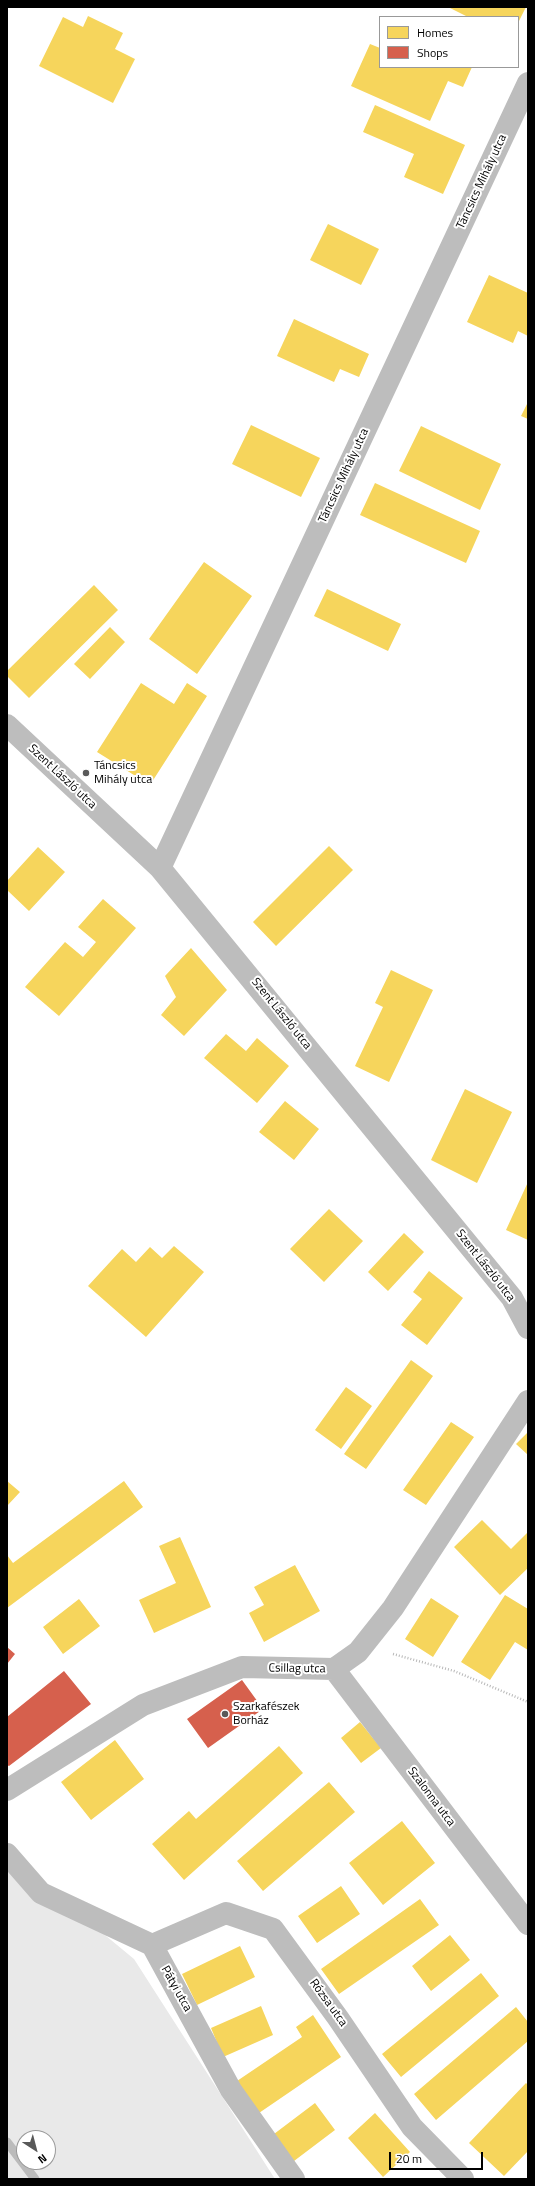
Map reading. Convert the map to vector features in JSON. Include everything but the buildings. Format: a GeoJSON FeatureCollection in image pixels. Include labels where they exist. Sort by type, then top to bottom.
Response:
{"type":"FeatureCollection","features":[{"type":"Feature","properties":{"kind":"street","name":"Táncsics Mihály utca"},"geometry":{"type":"LineString","coordinates":[[160,868],[528,83]]}},
{"type":"Feature","properties":{"kind":"street","name":"Szent László utca"},"geometry":{"type":"LineString","coordinates":[[7,725],[160,868],[512,1298],[528,1328]]}},
{"type":"Feature","properties":{"kind":"street","name":"Csillag utca"},"geometry":{"type":"LineString","coordinates":[[7,1790],[143,1704],[242,1667],[334,1669],[358,1652],[392,1608],[528,1401]]}},
{"type":"Feature","properties":{"kind":"street","name":"Szalonna utca"},"geometry":{"type":"LineString","coordinates":[[334,1669],[528,1924]]}},
{"type":"Feature","properties":{"kind":"street"},"geometry":{"type":"LineString","coordinates":[[7,1854],[42,1893],[152,1945]]}},
{"type":"Feature","properties":{"kind":"street","name":"Rózsa utca"},"geometry":{"type":"LineString","coordinates":[[152,1945],[226,1913],[273,1929],[338,2018],[412,2127],[464,2179]]}},
{"type":"Feature","properties":{"kind":"street","name":"Pátyi utca"},"geometry":{"type":"LineString","coordinates":[[152,1945],[231,2090],[294,2179]]}},
{"type":"Feature","properties":{"kind":"path"},"geometry":{"type":"LineString","coordinates":[[358,1652],[395,1654],[446,1669],[528,1702]]}},
{"type":"Feature","properties":{"kind":"shaded area"},"geometry":{"type":"Polygon","coordinates":[[[7,1854],[134,1959],[275,2179],[7,2179],[7,1854]]]}},
{"type":"Feature","properties":{"kind":"waterway"},"geometry":{"type":"LineString","coordinates":[[7,2142],[35,2179]]}},
{"type":"Feature","properties":{"kind":"place","name":"Táncsics Mihály utca"},"geometry":{"type":"Point","coordinates":[86,773]}},
{"type":"Feature","properties":{"kind":"place","name":"Szarkafészek Borház"},"geometry":{"type":"Point","coordinates":[225,1714]}}]}
